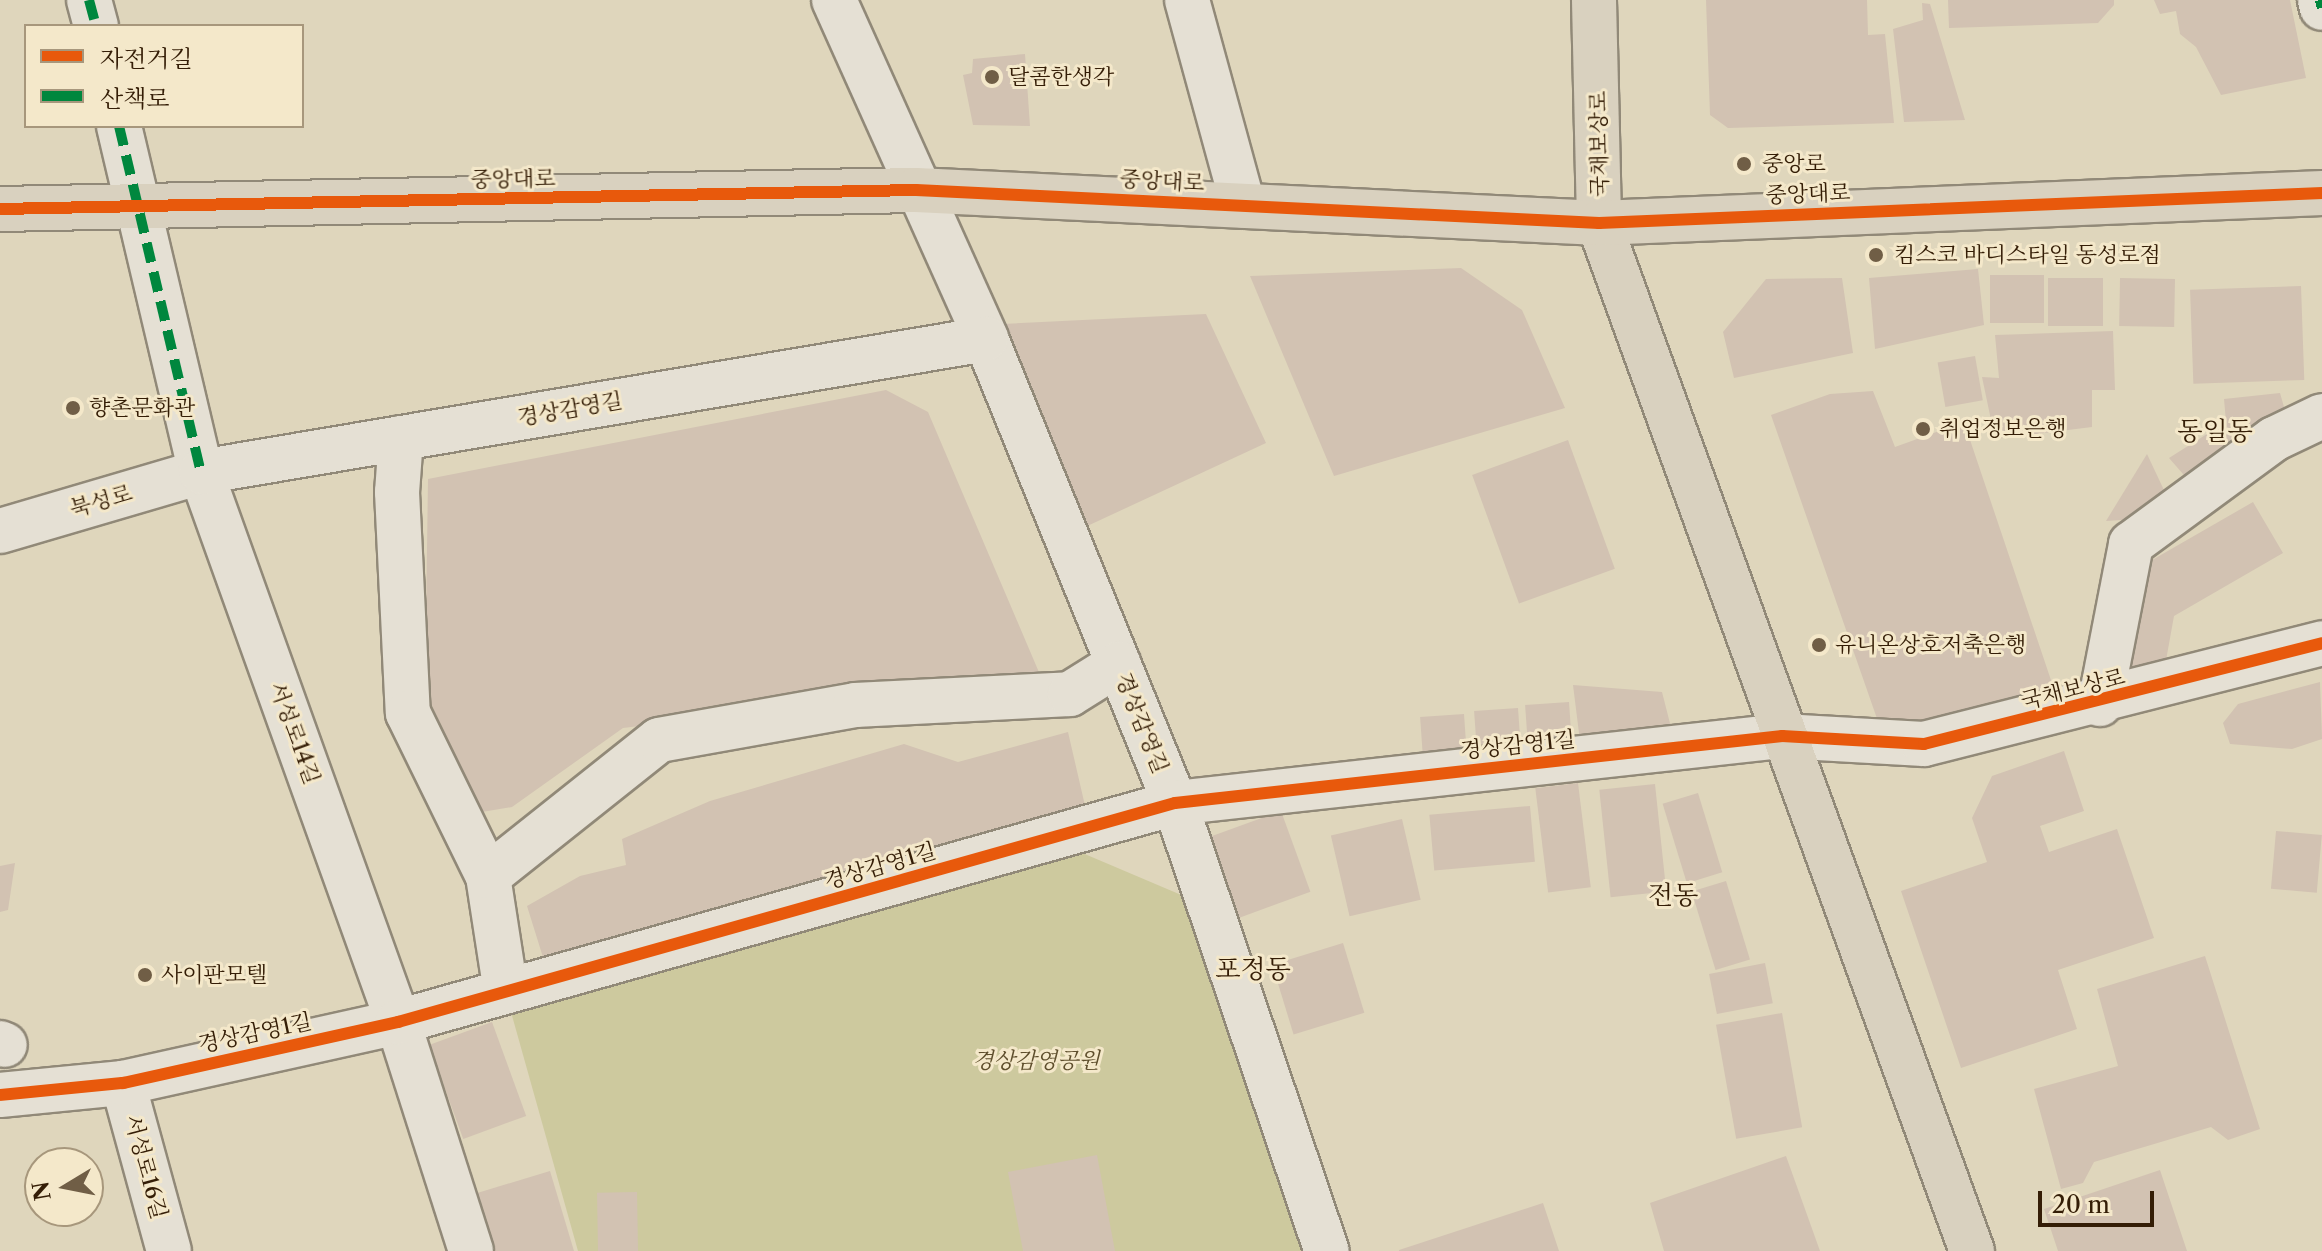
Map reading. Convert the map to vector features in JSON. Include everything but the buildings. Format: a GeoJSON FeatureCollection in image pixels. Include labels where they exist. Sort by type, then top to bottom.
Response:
{"type":"FeatureCollection","features":[{"type":"Feature","properties":{"kind":"main road","name":"국채보상로"},"geometry":{"type":"LineString","coordinates":[[1594,0],[1599,223],[1782,736],[1972,1251]]}},
{"type":"Feature","properties":{"kind":"main road","name":"중앙대로"},"geometry":{"type":"LineString","coordinates":[[0,209],[916,190],[1599,223],[2322,193]]}},
{"type":"Feature","properties":{"kind":"street"},"geometry":{"type":"LineString","coordinates":[[89,0],[95,24]]}},
{"type":"Feature","properties":{"kind":"street","name":"경상감영길"},"geometry":{"type":"LineString","coordinates":[[834,0],[916,190],[986,339],[1175,803],[1327,1251]]}},
{"type":"Feature","properties":{"kind":"street","name":"중앙대로"},"geometry":{"type":"LineString","coordinates":[[1187,0],[1243,205]]}},
{"type":"Feature","properties":{"kind":"street"},"geometry":{"type":"LineString","coordinates":[[2320,0],[2322,8]]}},
{"type":"Feature","properties":{"kind":"street","name":"서성로14길"},"geometry":{"type":"LineString","coordinates":[[119,128],[201,472],[398,1022],[471,1251]]}},
{"type":"Feature","properties":{"kind":"street","name":"경상감영길"},"geometry":{"type":"LineString","coordinates":[[201,472],[986,339]]}},
{"type":"Feature","properties":{"kind":"street"},"geometry":{"type":"LineString","coordinates":[[2100,704],[2131,544],[2274,439],[2322,416]]}},
{"type":"Feature","properties":{"kind":"street"},"geometry":{"type":"LineString","coordinates":[[401,438],[397,492],[408,713],[488,876],[506,992]]}},
{"type":"Feature","properties":{"kind":"street","name":"북성로"},"geometry":{"type":"LineString","coordinates":[[0,531],[201,472]]}},
{"type":"Feature","properties":{"kind":"street","name":"국채보상로"},"geometry":{"type":"LineString","coordinates":[[1782,736],[1924,744],[2100,704],[2322,643]]}},
{"type":"Feature","properties":{"kind":"street"},"geometry":{"type":"LineString","coordinates":[[488,876],[659,740],[855,705],[1070,694],[1118,664]]}},
{"type":"Feature","properties":{"kind":"street","name":"경상감영1길"},"geometry":{"type":"LineString","coordinates":[[0,1095],[123,1083],[398,1022],[1175,803],[1782,736]]}},
{"type":"Feature","properties":{"kind":"street","name":"서성로16길"},"geometry":{"type":"LineString","coordinates":[[123,1083],[169,1251]]}},
{"type":"Feature","properties":{"kind":"green space","name":"경상감영공원"},"geometry":{"type":"Polygon","coordinates":[[[1080,852],[1186,897],[1306,1251],[578,1251],[511,1012],[1080,852]]]}},
{"type":"Feature","properties":{"kind":"marked path"},"geometry":{"type":"LineString","coordinates":[[89,0],[95,24]]}},
{"type":"Feature","properties":{"kind":"marked path"},"geometry":{"type":"LineString","coordinates":[[2320,0],[2322,8]]}},
{"type":"Feature","properties":{"kind":"marked path"},"geometry":{"type":"LineString","coordinates":[[119,128],[201,472]]}},
{"type":"Feature","properties":{"kind":"cycle path"},"geometry":{"type":"LineString","coordinates":[[0,209],[916,190],[1599,223],[2322,193]]}},
{"type":"Feature","properties":{"kind":"cycle path"},"geometry":{"type":"LineString","coordinates":[[0,1095],[123,1083],[398,1022],[1175,803],[1782,736],[1924,744],[2322,643]]}},
{"type":"Feature","properties":{"kind":"place","name":"달콤한생각"},"geometry":{"type":"Point","coordinates":[992,77]}},
{"type":"Feature","properties":{"kind":"place","name":"중앙로"},"geometry":{"type":"Point","coordinates":[1744,164]}},
{"type":"Feature","properties":{"kind":"place","name":"킴스코 바디스타일 동성로점"},"geometry":{"type":"Point","coordinates":[1876,255]}},
{"type":"Feature","properties":{"kind":"place","name":"향촌문화관"},"geometry":{"type":"Point","coordinates":[73,408]}},
{"type":"Feature","properties":{"kind":"place","name":"취업정보은행"},"geometry":{"type":"Point","coordinates":[1923,429]}},
{"type":"Feature","properties":{"kind":"place","name":"유니온상호저축은행"},"geometry":{"type":"Point","coordinates":[1819,645]}},
{"type":"Feature","properties":{"kind":"place","name":"사이판모텔"},"geometry":{"type":"Point","coordinates":[145,975]}},
{"type":"Feature","properties":{"kind":"district","name":"동일동"},"geometry":{"type":"Point","coordinates":[2215,432]}},
{"type":"Feature","properties":{"kind":"district","name":"전동"},"geometry":{"type":"Point","coordinates":[1673,896]}},
{"type":"Feature","properties":{"kind":"district","name":"포정동"},"geometry":{"type":"Point","coordinates":[1253,970]}}]}
